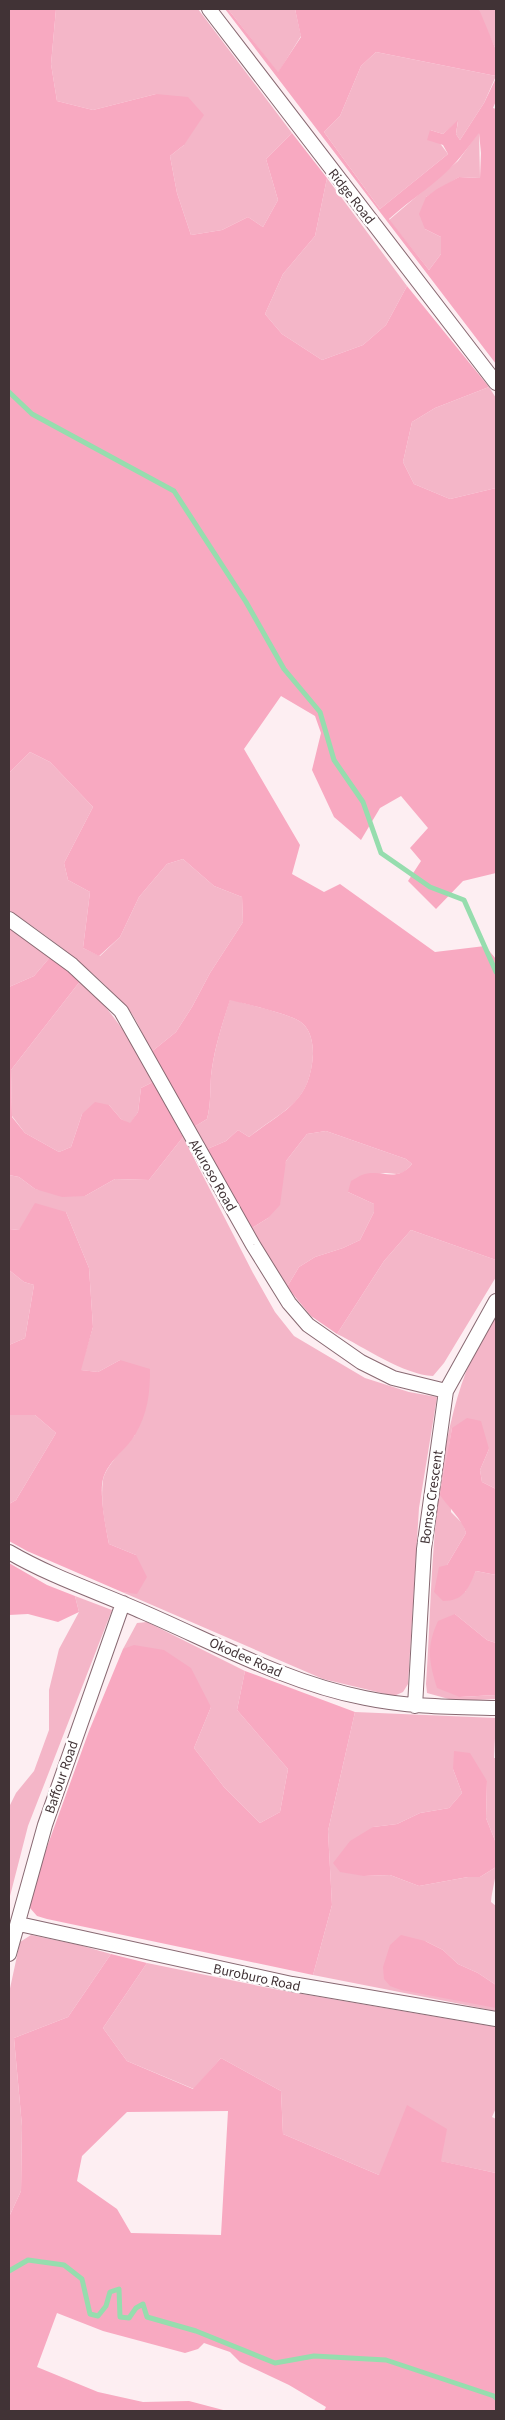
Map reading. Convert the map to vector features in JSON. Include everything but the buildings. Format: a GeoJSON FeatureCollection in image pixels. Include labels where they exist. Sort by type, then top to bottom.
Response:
{"type":"FeatureCollection","features":[{"type":"Feature","properties":{"kind":"street","name":"Ridge Road"},"geometry":{"type":"LineString","coordinates":[[209,9],[496,383]]}},
{"type":"Feature","properties":{"kind":"street","name":"Akuroso Road"},"geometry":{"type":"LineString","coordinates":[[9,919],[72,966],[121,1011],[253,1244],[289,1303],[308,1325],[361,1362],[392,1378],[446,1391]]}},
{"type":"Feature","properties":{"kind":"street","name":"Bomso Crescent"},"geometry":{"type":"LineString","coordinates":[[415,1706],[424,1549],[446,1391],[496,1302]]}},
{"type":"Feature","properties":{"kind":"street","name":"Okodee Road"},"geometry":{"type":"LineString","coordinates":[[9,1552],[36,1568],[123,1603],[306,1683],[364,1698],[415,1706],[496,1708]]}},
{"type":"Feature","properties":{"kind":"street","name":"Baffour Road"},"geometry":{"type":"LineString","coordinates":[[9,1954],[19,1924],[45,1825],[123,1603]]}},
{"type":"Feature","properties":{"kind":"street","name":"Buroburo Road"},"geometry":{"type":"LineString","coordinates":[[19,1924],[292,1984],[496,2019]]}},
{"type":"Feature","properties":{"kind":"shaded area"},"geometry":{"type":"Polygon","coordinates":[[[9,9],[56,9],[51,64],[57,101],[93,110],[156,94],[188,97],[204,115],[184,145],[170,156],[177,193],[191,235],[222,230],[248,217],[263,227],[278,200],[266,159],[292,133],[327,178],[315,236],[283,274],[265,314],[282,334],[322,360],[363,345],[386,325],[407,286],[489,387],[435,408],[412,422],[403,462],[414,484],[450,499],[496,488],[496,873],[463,881],[436,909],[408,881],[421,861],[410,848],[428,828],[401,796],[380,808],[361,840],[334,817],[312,770],[321,733],[315,716],[281,696],[244,749],[300,845],[292,874],[324,892],[340,884],[435,952],[485,946],[496,959],[496,1260],[411,1230],[384,1261],[337,1334],[311,1316],[287,1287],[299,1267],[315,1257],[360,1240],[374,1212],[374,1204],[348,1192],[351,1181],[369,1173],[400,1173],[412,1164],[406,1159],[326,1131],[307,1134],[286,1161],[280,1205],[268,1218],[249,1230],[205,1150],[226,1141],[238,1130],[249,1137],[284,1112],[301,1095],[311,1071],[313,1054],[308,1029],[302,1023],[289,1016],[230,1000],[214,1056],[207,1119],[194,1127],[150,1053],[176,1032],[210,973],[243,922],[242,897],[214,886],[183,859],[167,864],[139,897],[120,937],[99,956],[83,948],[90,892],[68,880],[64,863],[93,807],[50,762],[30,752],[9,773],[9,9]]]}},
{"type":"Feature","properties":{"kind":"shaded area"},"geometry":{"type":"Polygon","coordinates":[[[56,9],[198,9],[292,133],[266,159],[278,200],[263,227],[248,217],[222,230],[191,235],[177,193],[170,156],[184,145],[156,94],[93,110],[57,101],[51,64],[56,9]]]}},
{"type":"Feature","properties":{"kind":"shaded area"},"geometry":{"type":"Polygon","coordinates":[[[225,9],[228,9],[278,72],[301,37],[295,9],[479,9],[496,50],[496,76],[376,52],[361,66],[340,116],[324,132],[380,209],[448,154],[443,145],[427,140],[430,130],[443,134],[458,120],[456,134],[460,140],[484,103],[496,78],[496,101],[493,108],[496,109],[496,364],[225,9]],[[479,133],[450,169],[389,219],[429,270],[441,254],[441,237],[425,229],[419,214],[426,197],[459,177],[480,178],[481,153],[479,133]]]}},
{"type":"Feature","properties":{"kind":"shaded area"},"geometry":{"type":"Polygon","coordinates":[[[228,9],[295,9],[301,36],[278,73],[228,9]]]}},
{"type":"Feature","properties":{"kind":"shaded area"},"geometry":{"type":"Polygon","coordinates":[[[479,9],[496,9],[496,50],[480,15],[479,9]]]}},
{"type":"Feature","properties":{"kind":"shaded area"},"geometry":{"type":"Polygon","coordinates":[[[376,52],[496,76],[484,103],[460,140],[456,134],[458,121],[443,134],[430,130],[448,154],[380,209],[324,132],[340,116],[361,66],[376,52]]]}},
{"type":"Feature","properties":{"kind":"shaded area"},"geometry":{"type":"Polygon","coordinates":[[[479,132],[480,178],[459,177],[426,197],[425,229],[441,237],[441,254],[429,270],[389,220],[458,161],[479,132]]]}},
{"type":"Feature","properties":{"kind":"shaded area"},"geometry":{"type":"Polygon","coordinates":[[[327,178],[407,286],[386,325],[363,345],[322,360],[282,334],[265,314],[283,274],[315,236],[327,178]]]}},
{"type":"Feature","properties":{"kind":"shaded area"},"geometry":{"type":"Polygon","coordinates":[[[489,387],[496,398],[496,488],[450,499],[414,484],[403,462],[412,422],[435,408],[489,387]]]}},
{"type":"Feature","properties":{"kind":"shaded area"},"geometry":{"type":"Polygon","coordinates":[[[30,752],[50,762],[93,807],[64,863],[68,880],[90,892],[83,948],[100,956],[120,937],[139,897],[167,864],[183,859],[214,886],[242,897],[243,922],[210,973],[176,1032],[150,1053],[135,1019],[120,1000],[95,975],[71,955],[9,910],[9,773],[30,752]]]}},
{"type":"Feature","properties":{"kind":"shaded area"},"geometry":{"type":"Polygon","coordinates":[[[9,927],[51,956],[34,976],[9,987],[9,927]]]}},
{"type":"Feature","properties":{"kind":"shaded area"},"geometry":{"type":"Polygon","coordinates":[[[51,956],[81,980],[11,1070],[12,1117],[25,1133],[59,1152],[71,1147],[82,1114],[95,1102],[109,1105],[121,1119],[130,1123],[138,1112],[141,1088],[153,1082],[183,1137],[149,1180],[115,1179],[85,1196],[62,1197],[35,1189],[19,1177],[9,1175],[9,987],[34,976],[51,956]]]}},
{"type":"Feature","properties":{"kind":"shaded area"},"geometry":{"type":"Polygon","coordinates":[[[81,980],[122,1028],[153,1082],[141,1088],[138,1112],[130,1124],[121,1119],[109,1105],[82,1114],[71,1147],[59,1152],[25,1133],[12,1116],[11,1070],[81,980]]]}},
{"type":"Feature","properties":{"kind":"shaded area"},"geometry":{"type":"Polygon","coordinates":[[[230,999],[279,1013],[302,1023],[308,1029],[312,1042],[311,1071],[301,1095],[284,1112],[249,1137],[238,1130],[226,1141],[205,1150],[194,1127],[207,1119],[214,1056],[230,999]]]}},
{"type":"Feature","properties":{"kind":"shaded area"},"geometry":{"type":"Polygon","coordinates":[[[326,1131],[406,1159],[412,1164],[399,1174],[385,1173],[376,1175],[348,1192],[374,1204],[374,1212],[360,1240],[315,1257],[299,1267],[287,1287],[249,1230],[268,1218],[286,1161],[307,1134],[326,1131]]]}},
{"type":"Feature","properties":{"kind":"shaded area"},"geometry":{"type":"Polygon","coordinates":[[[183,1137],[253,1273],[275,1312],[294,1336],[365,1378],[409,1392],[437,1397],[419,1508],[408,1684],[403,1692],[394,1696],[323,1679],[122,1592],[137,1593],[136,1555],[109,1544],[102,1496],[103,1480],[108,1469],[135,1435],[120,1360],[98,1372],[80,1370],[93,1327],[89,1268],[66,1212],[19,1230],[9,1229],[9,1175],[19,1177],[35,1189],[85,1196],[115,1179],[149,1180],[183,1137]]]}},
{"type":"Feature","properties":{"kind":"shaded area"},"geometry":{"type":"Polygon","coordinates":[[[35,1203],[66,1212],[89,1268],[93,1327],[81,1370],[98,1372],[120,1360],[150,1369],[149,1395],[143,1419],[135,1435],[105,1473],[102,1485],[103,1511],[109,1544],[136,1555],[147,1577],[137,1594],[122,1592],[27,1551],[9,1541],[9,1504],[16,1500],[56,1433],[35,1415],[9,1415],[9,1345],[25,1338],[34,1285],[24,1282],[9,1270],[9,1229],[19,1230],[35,1203]]]}},
{"type":"Feature","properties":{"kind":"shaded area"},"geometry":{"type":"Polygon","coordinates":[[[411,1230],[496,1260],[496,1277],[444,1363],[433,1376],[397,1366],[337,1334],[384,1261],[411,1230]]]}},
{"type":"Feature","properties":{"kind":"shaded area"},"geometry":{"type":"Polygon","coordinates":[[[9,1270],[24,1282],[34,1285],[25,1338],[9,1345],[9,1270]]]}},
{"type":"Feature","properties":{"kind":"shaded area"},"geometry":{"type":"Polygon","coordinates":[[[496,1314],[496,1489],[482,1482],[480,1470],[489,1449],[452,1428],[449,1447],[451,1512],[463,1524],[466,1533],[447,1565],[465,1592],[476,1571],[496,1575],[496,1643],[487,1640],[455,1614],[460,1697],[496,1695],[496,1699],[456,1701],[427,1693],[426,1684],[434,1542],[439,1492],[447,1443],[458,1396],[474,1353],[496,1314]]]}},
{"type":"Feature","properties":{"kind":"shaded area"},"geometry":{"type":"Polygon","coordinates":[[[9,1415],[35,1415],[56,1433],[16,1500],[9,1504],[9,1415]]]}},
{"type":"Feature","properties":{"kind":"shaded area"},"geometry":{"type":"Polygon","coordinates":[[[467,1418],[481,1421],[489,1449],[480,1470],[482,1482],[496,1489],[496,1575],[476,1571],[468,1588],[461,1596],[456,1599],[443,1601],[434,1592],[439,1567],[447,1565],[466,1533],[458,1518],[440,1495],[452,1428],[467,1418]]]}},
{"type":"Feature","properties":{"kind":"shaded area"},"geometry":{"type":"Polygon","coordinates":[[[9,1563],[47,1585],[75,1596],[79,1612],[58,1622],[28,1614],[9,1615],[9,1563]]]}},
{"type":"Feature","properties":{"kind":"shaded area"},"geometry":{"type":"Polygon","coordinates":[[[75,1596],[112,1610],[28,1826],[9,1900],[9,1807],[16,1793],[34,1771],[49,1730],[49,1690],[59,1649],[79,1612],[75,1596]]]}},
{"type":"Feature","properties":{"kind":"shaded area"},"geometry":{"type":"Polygon","coordinates":[[[455,1614],[487,1640],[496,1643],[496,1695],[460,1697],[437,1688],[430,1654],[434,1630],[438,1621],[455,1614]]]}},
{"type":"Feature","properties":{"kind":"shaded area"},"geometry":{"type":"Polygon","coordinates":[[[147,1622],[245,1671],[237,1710],[288,1769],[280,1812],[260,1823],[224,1787],[194,1748],[211,1707],[123,1649],[137,1623],[147,1622]]]}},
{"type":"Feature","properties":{"kind":"shaded area"},"geometry":{"type":"Polygon","coordinates":[[[134,1645],[164,1650],[191,1668],[211,1707],[194,1748],[224,1787],[260,1823],[280,1812],[288,1769],[237,1710],[245,1671],[355,1712],[328,1831],[332,1905],[313,1975],[47,1919],[37,1916],[30,1908],[34,1883],[89,1731],[123,1649],[134,1645]]]}},
{"type":"Feature","properties":{"kind":"shaded area"},"geometry":{"type":"Polygon","coordinates":[[[355,1712],[496,1718],[494,1758],[496,1758],[496,1843],[486,1818],[487,1781],[453,1769],[462,1793],[449,1808],[420,1813],[397,1824],[373,1827],[364,1876],[390,1875],[419,1886],[468,1877],[480,1877],[496,1867],[491,1902],[496,1906],[496,1985],[478,1973],[458,1964],[443,1950],[425,1941],[496,2008],[496,2011],[313,1975],[332,1905],[328,1831],[355,1712]]]}},
{"type":"Feature","properties":{"kind":"shaded area"},"geometry":{"type":"Polygon","coordinates":[[[454,1751],[470,1753],[487,1781],[486,1818],[496,1843],[496,1867],[480,1877],[468,1877],[419,1886],[390,1875],[364,1876],[340,1872],[333,1863],[350,1841],[373,1827],[397,1824],[420,1813],[449,1808],[462,1793],[453,1769],[454,1751]]]}},
{"type":"Feature","properties":{"kind":"shaded area"},"geometry":{"type":"Polygon","coordinates":[[[31,1935],[111,1954],[68,2017],[14,2038],[22,2126],[21,2191],[9,2217],[9,1993],[20,1942],[31,1935]]]}},
{"type":"Feature","properties":{"kind":"shaded area"},"geometry":{"type":"Polygon","coordinates":[[[401,1935],[425,1941],[443,1950],[458,1964],[478,1973],[496,1985],[496,2008],[401,1990],[390,1986],[384,1979],[383,1967],[390,1945],[401,1935]]]}},
{"type":"Feature","properties":{"kind":"shaded area"},"geometry":{"type":"Polygon","coordinates":[[[111,1954],[147,1963],[103,2028],[127,2061],[193,2089],[221,2058],[281,2091],[283,2134],[379,2175],[407,2105],[447,2129],[441,2161],[496,2173],[496,2411],[324,2411],[326,2407],[289,2385],[240,2362],[230,2352],[204,2343],[198,2349],[185,2353],[103,2331],[57,2313],[37,2367],[98,2392],[143,2402],[189,2401],[227,2411],[9,2411],[9,2217],[21,2191],[22,2126],[14,2038],[68,2017],[111,1954]],[[228,2111],[127,2112],[82,2156],[77,2181],[117,2209],[131,2233],[221,2235],[228,2111]]]}},
{"type":"Feature","properties":{"kind":"shaded area"},"geometry":{"type":"Polygon","coordinates":[[[147,1963],[279,1990],[496,2027],[496,2108],[492,2117],[496,2119],[496,2173],[440,2161],[379,2175],[283,2134],[281,2091],[221,2058],[194,2089],[127,2061],[103,2028],[147,1963]]]}},
{"type":"Feature","properties":{"kind":"waterway"},"geometry":{"type":"LineString","coordinates":[[9,392],[32,414],[174,491],[246,602],[284,669],[320,712],[334,760],[363,802],[381,853],[430,887],[464,900],[496,972]]}},
{"type":"Feature","properties":{"kind":"waterway"},"geometry":{"type":"LineString","coordinates":[[9,2271],[28,2260],[64,2265],[82,2279],[90,2314],[98,2316],[106,2306],[110,2292],[119,2289],[120,2317],[129,2318],[136,2308],[143,2304],[147,2317],[196,2331],[275,2363],[314,2356],[386,2360],[496,2398]]}}]}
